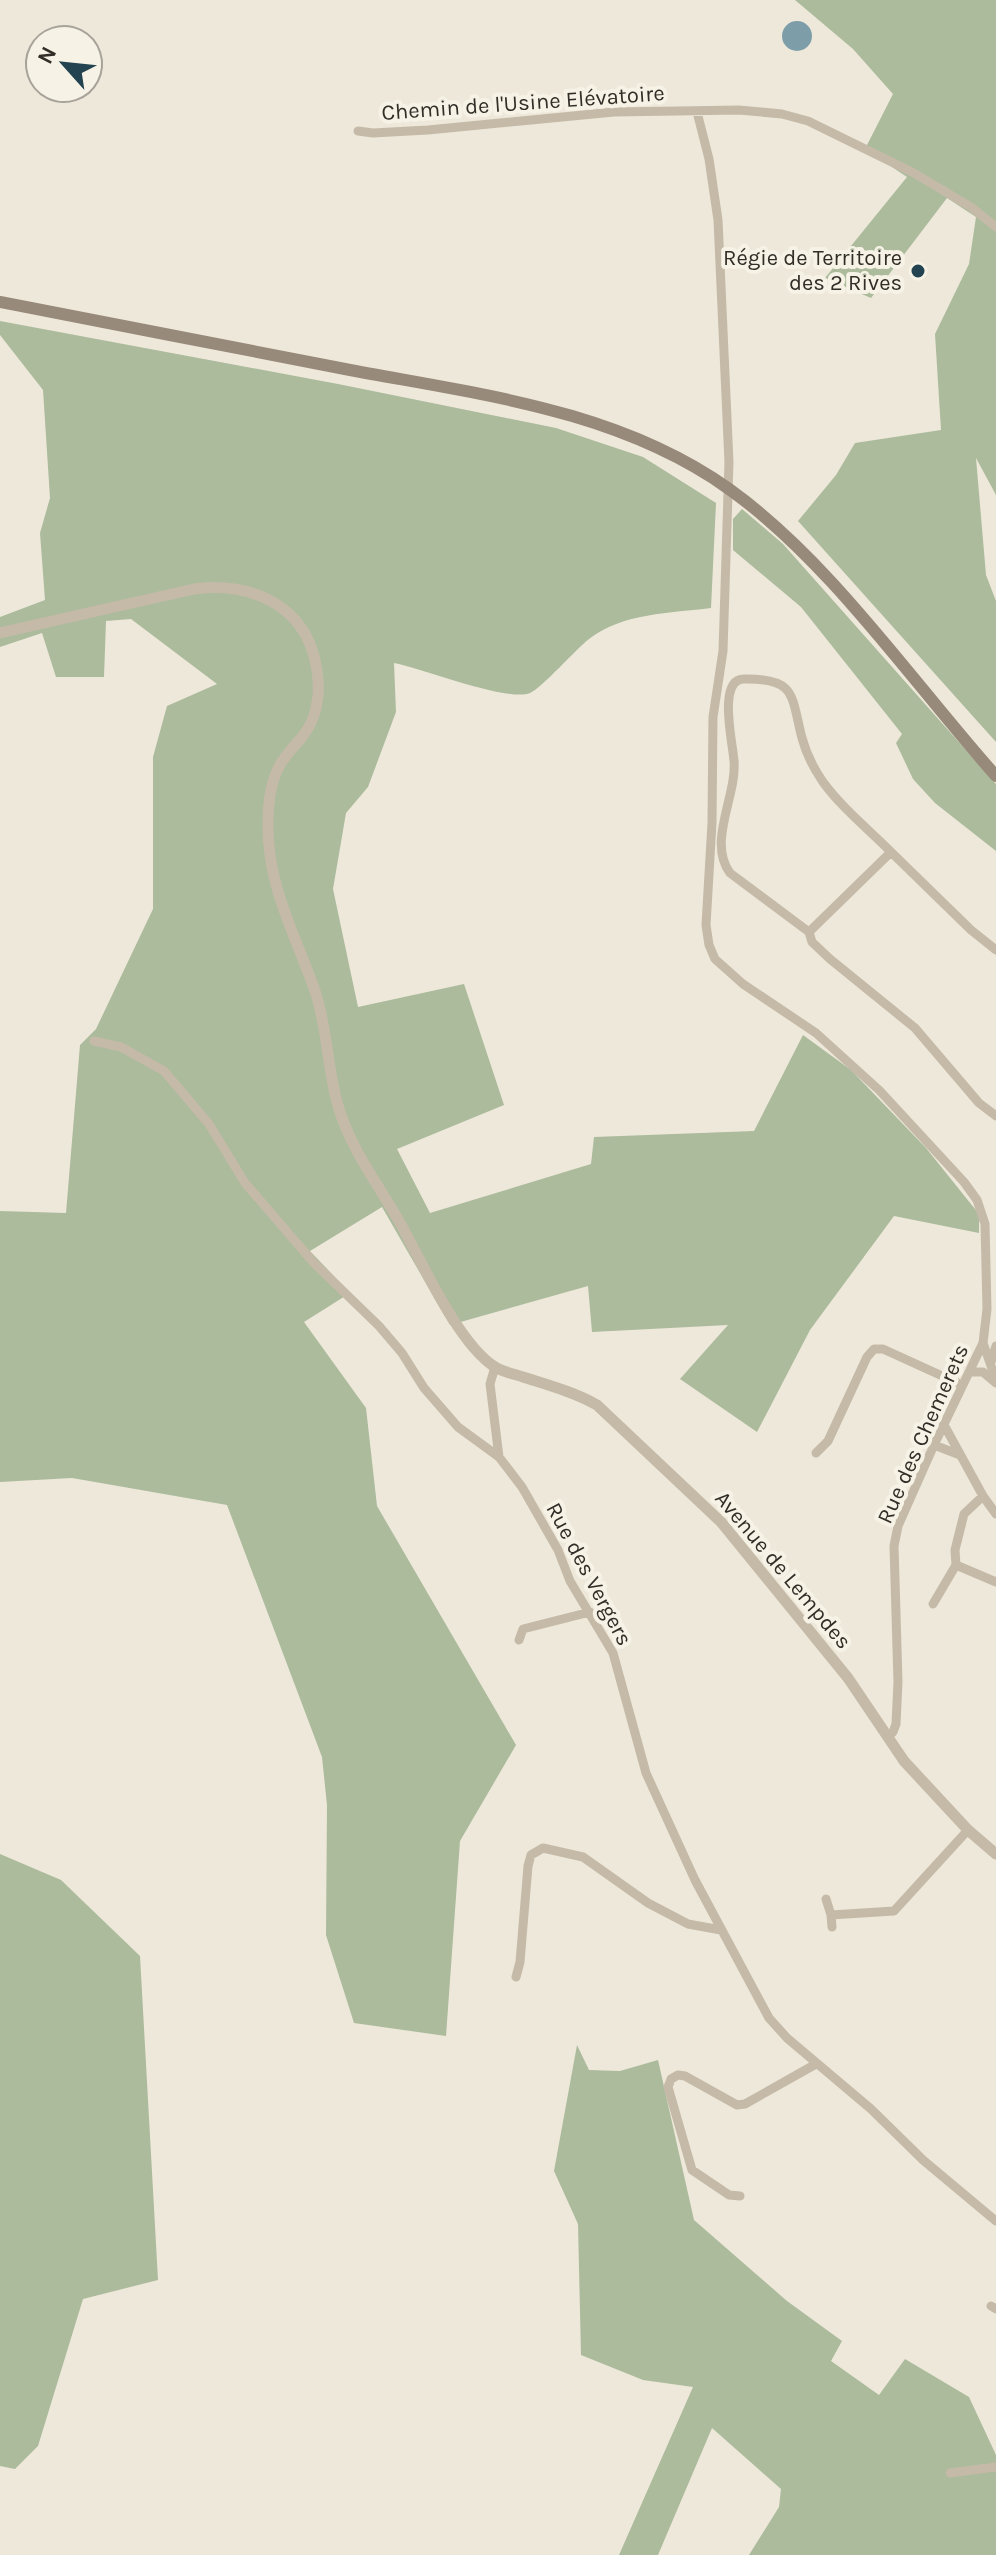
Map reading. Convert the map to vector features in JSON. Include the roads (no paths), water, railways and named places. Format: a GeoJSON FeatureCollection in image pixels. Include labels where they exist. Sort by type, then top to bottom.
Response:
{"type":"FeatureCollection","features":[{"type":"Feature","properties":{"kind":"main road"},"geometry":{"type":"LineString","coordinates":[[0,302],[509,401],[603,424],[669,454],[729,489],[787,538],[996,776]]}},
{"type":"Feature","properties":{"kind":"street","name":"Chemin de l'Usine Elévatoire"},"geometry":{"type":"LineString","coordinates":[[358,131],[428,130],[614,112],[685,109],[697,112],[739,110],[796,116],[912,172],[971,207],[996,227]]}},
{"type":"Feature","properties":{"kind":"street","name":"Rue des Chemerets"},"geometry":{"type":"LineString","coordinates":[[697,112],[709,159],[718,220],[729,489],[723,651],[713,717],[706,925],[709,945],[715,959],[743,984],[816,1033],[879,1090],[964,1182],[977,1200],[987,1239],[987,1309],[983,1343],[943,1423],[898,1526],[894,1546],[898,1682],[896,1724],[887,1737]]}},
{"type":"Feature","properties":{"kind":"street"},"geometry":{"type":"LineString","coordinates":[[0,633],[194,589],[223,586],[269,599],[303,632],[314,657],[318,679],[317,704],[311,726],[286,756],[273,780],[268,822],[273,880],[321,1009],[336,1096],[347,1128],[462,1331],[495,1367],[490,1384],[499,1457]]}},
{"type":"Feature","properties":{"kind":"street"},"geometry":{"type":"LineString","coordinates":[[996,950],[942,903],[822,781],[807,751],[797,706],[786,687],[779,683],[741,678],[734,682],[730,688],[728,716],[735,779],[725,819],[724,866],[809,932],[812,942],[830,959],[915,1028],[979,1103],[996,1116]]}},
{"type":"Feature","properties":{"kind":"street"},"geometry":{"type":"LineString","coordinates":[[809,932],[891,852]]}},
{"type":"Feature","properties":{"kind":"street","name":"Rue des Vergers"},"geometry":{"type":"LineString","coordinates":[[94,1041],[121,1047],[164,1071],[209,1124],[245,1183],[314,1263],[379,1326],[402,1353],[424,1388],[458,1427],[499,1457],[522,1487],[558,1550],[570,1581],[613,1653],[646,1773],[695,1880],[769,2018],[787,2038],[871,2109],[962,2195],[996,2221]]}},
{"type":"Feature","properties":{"kind":"street"},"geometry":{"type":"LineString","coordinates":[[983,1343],[996,1381]]}},
{"type":"Feature","properties":{"kind":"street"},"geometry":{"type":"LineString","coordinates":[[990,1362],[996,1346]]}},
{"type":"Feature","properties":{"kind":"street"},"geometry":{"type":"LineString","coordinates":[[816,1453],[828,1441],[867,1357],[874,1349],[883,1349],[962,1385]]}},
{"type":"Feature","properties":{"kind":"street"},"geometry":{"type":"LineString","coordinates":[[976,1357],[990,1362]]}},
{"type":"Feature","properties":{"kind":"street","name":"Avenue de Lempdes"},"geometry":{"type":"LineString","coordinates":[[495,1367],[583,1397],[609,1415],[721,1522],[814,1634],[925,1785],[996,1854]]}},
{"type":"Feature","properties":{"kind":"street"},"geometry":{"type":"LineString","coordinates":[[969,1372],[983,1372],[996,1381]]}},
{"type":"Feature","properties":{"kind":"street"},"geometry":{"type":"LineString","coordinates":[[943,1423],[996,1514]]}},
{"type":"Feature","properties":{"kind":"street"},"geometry":{"type":"LineString","coordinates":[[934,1445],[961,1455]]}},
{"type":"Feature","properties":{"kind":"street"},"geometry":{"type":"LineString","coordinates":[[933,1604],[956,1565],[955,1550],[964,1514],[983,1496]]}},
{"type":"Feature","properties":{"kind":"street"},"geometry":{"type":"LineString","coordinates":[[956,1565],[996,1582]]}},
{"type":"Feature","properties":{"kind":"street"},"geometry":{"type":"LineString","coordinates":[[519,1640],[523,1629],[590,1612]]}},
{"type":"Feature","properties":{"kind":"street"},"geometry":{"type":"LineString","coordinates":[[831,1915],[894,1911],[968,1830]]}},
{"type":"Feature","properties":{"kind":"street"},"geometry":{"type":"LineString","coordinates":[[516,1977],[528,1866],[531,1855],[543,1848],[583,1857],[648,1903],[688,1924],[721,1930]]}},
{"type":"Feature","properties":{"kind":"street"},"geometry":{"type":"LineString","coordinates":[[826,1899],[832,1927]]}},
{"type":"Feature","properties":{"kind":"street"},"geometry":{"type":"LineString","coordinates":[[740,2196],[729,2195],[692,2170],[668,2087],[671,2079],[678,2075],[685,2076],[737,2105],[745,2104],[816,2064]]}},
{"type":"Feature","properties":{"kind":"street"},"geometry":{"type":"LineString","coordinates":[[950,2473],[996,2467]]}},
{"type":"Feature","properties":{"kind":"water"},"geometry":{"type":"Polygon","coordinates":[[[797,21],[808,25],[812,36],[808,47],[797,51],[786,47],[782,36],[786,25],[797,21]]]}},
{"type":"Feature","properties":{"kind":"place","name":"Régie de Territoire des 2 Rives"},"geometry":{"type":"Point","coordinates":[918,271]}}]}
